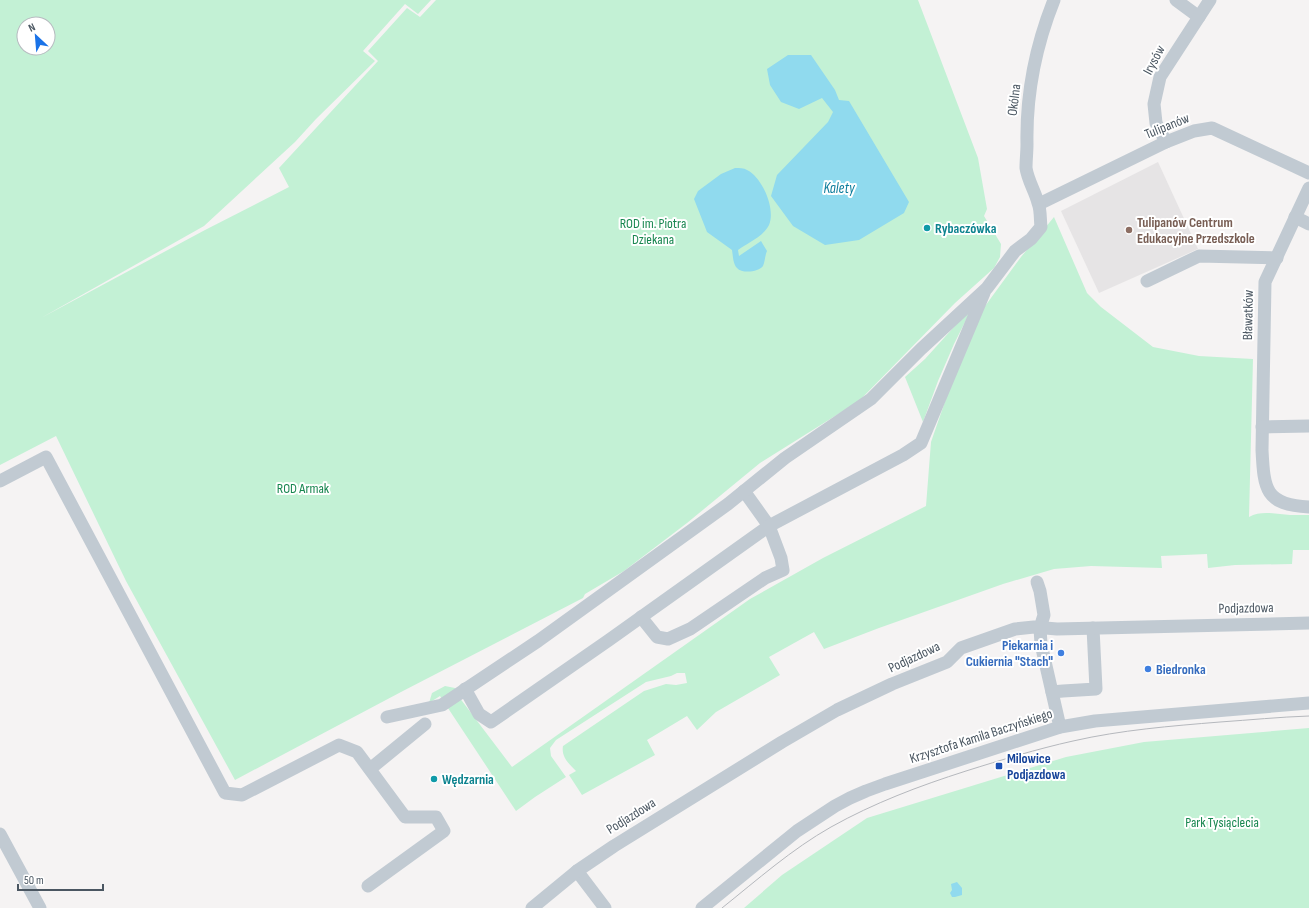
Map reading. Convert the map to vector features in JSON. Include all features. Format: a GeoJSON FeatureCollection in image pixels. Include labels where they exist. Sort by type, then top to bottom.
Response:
{"type":"FeatureCollection","features":[{"type":"Feature","properties":{"kind":"street","name":"Okólna"},"geometry":{"type":"LineString","coordinates":[[987,288],[1016,251],[1031,239],[1041,227],[1039,204],[1026,168],[1026,130],[1036,54],[1046,20],[1054,0]]}},
{"type":"Feature","properties":{"kind":"street"},"geometry":{"type":"LineString","coordinates":[[1176,0],[1199,17]]}},
{"type":"Feature","properties":{"kind":"street","name":"Irysów"},"geometry":{"type":"LineString","coordinates":[[1166,142],[1156,123],[1154,104],[1160,77],[1210,0]]}},
{"type":"Feature","properties":{"kind":"street","name":"Tulipanów"},"geometry":{"type":"LineString","coordinates":[[1039,204],[1166,142],[1194,131],[1212,128],[1309,172]]}},
{"type":"Feature","properties":{"kind":"street","name":"Bławatków"},"geometry":{"type":"LineString","coordinates":[[1309,188],[1265,282],[1262,427],[1263,477],[1266,488],[1274,498],[1292,506],[1309,507]]}},
{"type":"Feature","properties":{"kind":"street"},"geometry":{"type":"LineString","coordinates":[[1295,217],[1309,224]]}},
{"type":"Feature","properties":{"kind":"street"},"geometry":{"type":"LineString","coordinates":[[1147,281],[1199,256],[1277,258]]}},
{"type":"Feature","properties":{"kind":"street"},"geometry":{"type":"LineString","coordinates":[[387,717],[442,705],[538,641],[627,578],[785,458],[871,399],[921,349],[987,288]]}},
{"type":"Feature","properties":{"kind":"street"},"geometry":{"type":"LineString","coordinates":[[465,689],[479,714],[490,722],[642,617],[769,526],[903,455],[921,443],[987,288]]}},
{"type":"Feature","properties":{"kind":"street"},"geometry":{"type":"LineString","coordinates":[[1262,427],[1309,426]]}},
{"type":"Feature","properties":{"kind":"street"},"geometry":{"type":"LineString","coordinates":[[0,481],[46,457],[224,794],[242,795],[339,746],[357,752],[405,817],[436,817],[444,831],[368,886]]}},
{"type":"Feature","properties":{"kind":"street"},"geometry":{"type":"LineString","coordinates":[[642,617],[657,636],[668,639],[690,629],[764,578],[783,570],[781,558],[769,526],[744,490]]}},
{"type":"Feature","properties":{"kind":"street"},"geometry":{"type":"LineString","coordinates":[[1037,582],[1044,615],[1040,628],[1041,644],[1060,727]]}},
{"type":"Feature","properties":{"kind":"street","name":"Podjazdowa"},"geometry":{"type":"LineString","coordinates":[[532,908],[577,871],[614,846],[836,710],[892,684],[947,662],[961,648],[1015,629],[1025,627],[1057,629],[1309,623]]}},
{"type":"Feature","properties":{"kind":"street"},"geometry":{"type":"LineString","coordinates":[[1052,692],[1096,689],[1093,628]]}},
{"type":"Feature","properties":{"kind":"street","name":"Krzysztofa Kamila Baczyńskiego"},"geometry":{"type":"LineString","coordinates":[[702,908],[797,831],[835,806],[850,798],[885,784],[1060,727],[1102,720],[1309,703]]}},
{"type":"Feature","properties":{"kind":"street"},"geometry":{"type":"LineString","coordinates":[[370,769],[425,724]]}},
{"type":"Feature","properties":{"kind":"street"},"geometry":{"type":"LineString","coordinates":[[0,834],[40,908]]}},
{"type":"Feature","properties":{"kind":"street"},"geometry":{"type":"LineString","coordinates":[[577,871],[605,908]]}},
{"type":"Feature","properties":{"kind":"shaded area","name":"Tulipanów Centrum Edukacyjne Przedszkole"},"geometry":{"type":"Polygon","coordinates":[[[1158,162],[1198,249],[1099,293],[1061,211],[1158,162]]]}},
{"type":"Feature","properties":{"kind":"green space"},"geometry":{"type":"Polygon","coordinates":[[[0,0],[431,0],[418,14],[405,4],[363,51],[375,61],[316,119],[295,142],[204,226],[41,318],[205,230],[289,187],[279,168],[378,61],[368,51],[407,8],[420,17],[436,0],[918,0],[978,158],[987,209],[984,216],[1001,244],[1000,257],[994,268],[955,303],[859,401],[760,463],[687,523],[624,571],[585,594],[583,598],[235,780],[126,581],[56,436],[0,465],[0,0]]]}},
{"type":"Feature","properties":{"kind":"green space"},"geometry":{"type":"Polygon","coordinates":[[[1054,217],[1087,293],[1101,307],[1153,347],[1199,356],[1253,359],[1249,517],[1264,513],[1309,515],[1309,550],[1293,550],[1292,564],[1235,565],[1208,568],[1207,554],[1161,556],[1162,568],[1091,566],[1054,569],[1003,584],[824,649],[814,632],[769,657],[780,675],[716,712],[697,730],[687,716],[647,740],[655,755],[582,795],[569,775],[576,771],[564,757],[563,746],[644,691],[666,684],[676,685],[687,683],[685,673],[677,673],[671,676],[646,682],[556,740],[550,748],[551,756],[566,777],[516,811],[440,696],[429,703],[432,693],[445,686],[455,688],[459,697],[512,767],[750,599],[823,558],[926,506],[931,442],[957,367],[980,313],[1021,257],[1054,217]]]}},
{"type":"Feature","properties":{"kind":"green space"},"geometry":{"type":"Polygon","coordinates":[[[973,306],[938,381],[923,422],[905,377],[925,359],[973,306]]]}},
{"type":"Feature","properties":{"kind":"green space","name":"Park Tysiąclecia"},"geometry":{"type":"Polygon","coordinates":[[[1309,728],[1309,908],[744,908],[782,875],[867,818],[1066,757],[1144,742],[1309,728]]]}},
{"type":"Feature","properties":{"kind":"water","name":"Kalety"},"geometry":{"type":"Polygon","coordinates":[[[788,55],[811,55],[835,90],[839,100],[849,101],[909,202],[904,213],[859,240],[825,245],[793,226],[771,196],[777,175],[828,122],[833,112],[822,98],[799,109],[781,102],[770,85],[767,69],[788,55]]]}},
{"type":"Feature","properties":{"kind":"water"},"geometry":{"type":"Polygon","coordinates":[[[735,168],[746,169],[758,179],[766,194],[771,211],[771,218],[767,229],[738,250],[739,256],[761,241],[767,251],[763,266],[754,271],[746,272],[739,270],[734,262],[732,250],[707,232],[694,199],[698,191],[721,174],[735,168]]]}},
{"type":"Feature","properties":{"kind":"water"},"geometry":{"type":"Polygon","coordinates":[[[957,882],[962,888],[962,895],[952,897],[950,893],[952,890],[951,884],[957,882]]]}},
{"type":"Feature","properties":{"kind":"tram line"},"geometry":{"type":"LineString","coordinates":[[722,908],[802,845],[831,827],[880,803],[948,777],[1046,748],[1109,734],[1183,725],[1309,716]]}},
{"type":"Feature","properties":{"kind":"place","name":"Rybaczówka"},"geometry":{"type":"Point","coordinates":[927,228]}},
{"type":"Feature","properties":{"kind":"place","name":"Tulipanów Centrum Edukacyjne Przedszkole"},"geometry":{"type":"Point","coordinates":[1129,230]}},
{"type":"Feature","properties":{"kind":"place","name":"Piekarnia i Cukiernia \"Stach\""},"geometry":{"type":"Point","coordinates":[1061,653]}},
{"type":"Feature","properties":{"kind":"place","name":"Biedronka"},"geometry":{"type":"Point","coordinates":[1148,669]}},
{"type":"Feature","properties":{"kind":"place","name":"Milowice Podjazdowa"},"geometry":{"type":"Point","coordinates":[999,766]}},
{"type":"Feature","properties":{"kind":"place","name":"Wędzarnia"},"geometry":{"type":"Point","coordinates":[434,779]}},
{"type":"Feature","properties":{"kind":"park label","name":"ROD im. Piotra Dziekana"},"geometry":{"type":"Point","coordinates":[653,232]}},
{"type":"Feature","properties":{"kind":"park label","name":"ROD Armak"},"geometry":{"type":"Point","coordinates":[303,488]}}]}
